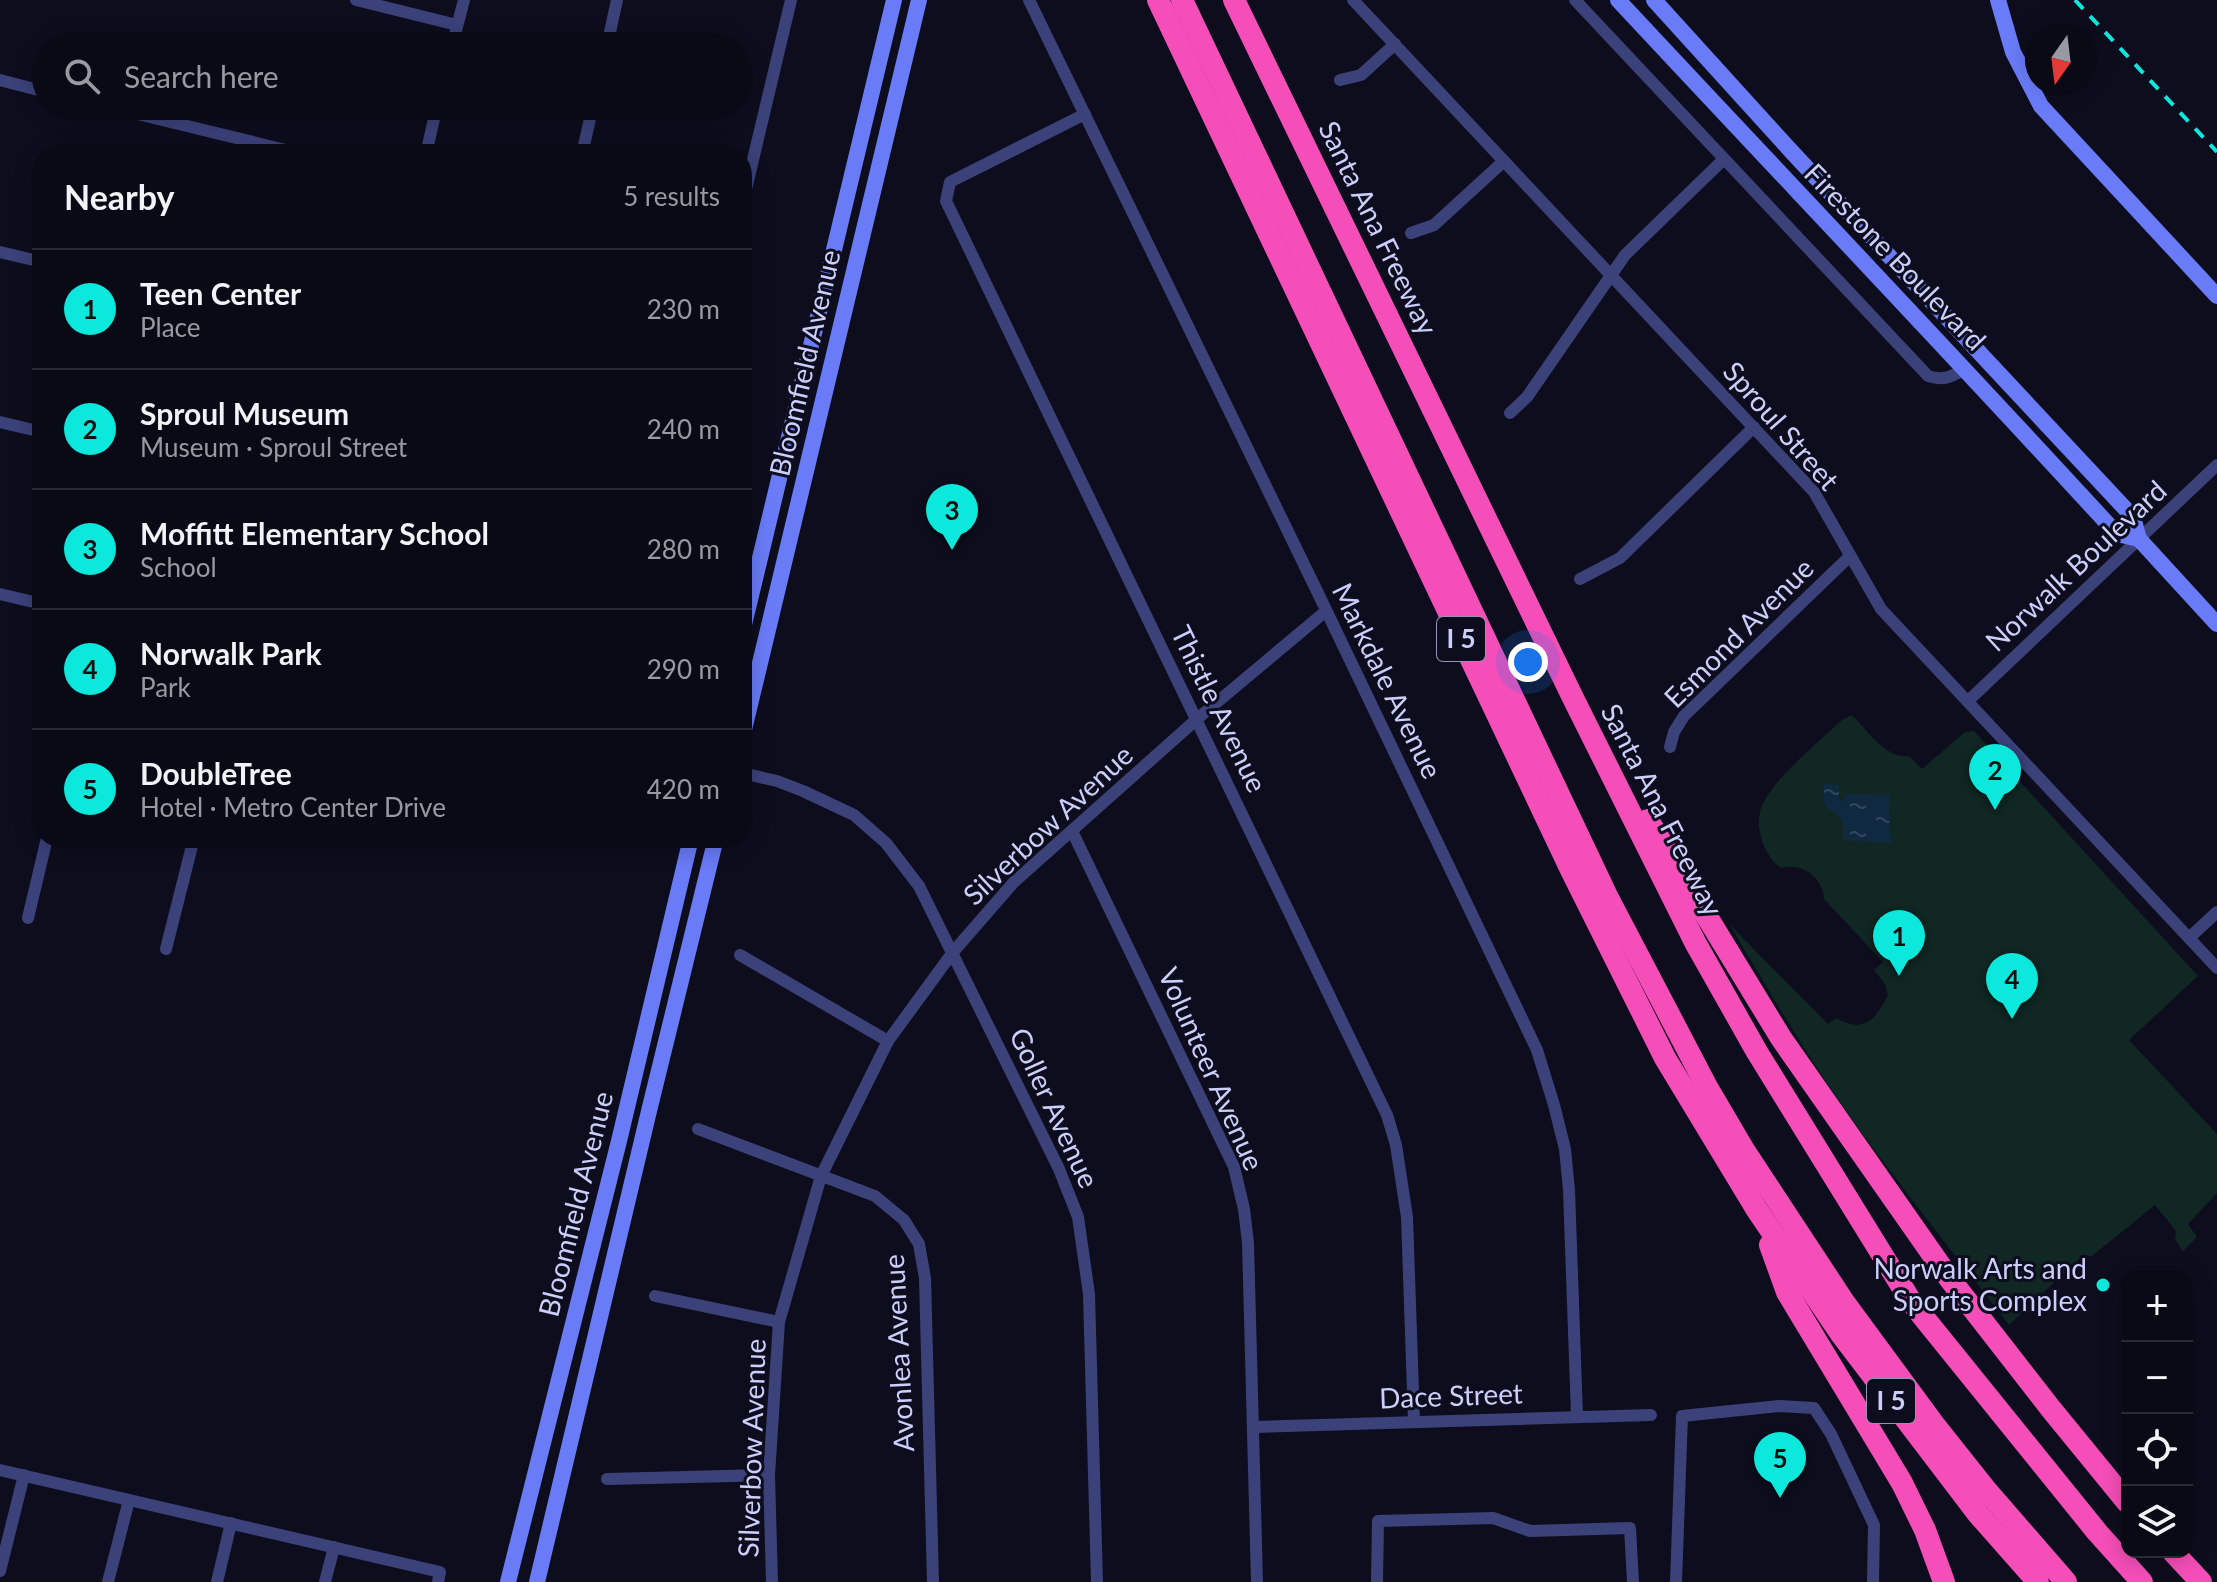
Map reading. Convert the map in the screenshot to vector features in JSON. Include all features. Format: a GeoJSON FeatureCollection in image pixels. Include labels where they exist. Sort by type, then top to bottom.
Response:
{"type":"FeatureCollection","features":[{"type":"Feature","properties":{"kind":"highway","name":"I 5"},"geometry":{"type":"LineString","coordinates":[[1158,0],[1571,870],[1665,1058],[1757,1210],[1841,1334],[1978,1514],[2038,1582]]}},
{"type":"Feature","properties":{"kind":"highway"},"geometry":{"type":"LineString","coordinates":[[1182,0],[1607,896],[1707,1087],[1744,1150],[1844,1302],[1933,1423],[2066,1582]]}},
{"type":"Feature","properties":{"kind":"highway","name":"Santa Ana Freeway"},"geometry":{"type":"LineString","coordinates":[[1234,0],[1574,700],[1696,944],[1757,1052],[1912,1303],[2097,1532],[2142,1582]]}},
{"type":"Feature","properties":{"kind":"highway"},"geometry":{"type":"LineString","coordinates":[[1574,700],[1781,1038],[1949,1278],[2121,1495]]}},
{"type":"Feature","properties":{"kind":"highway"},"geometry":{"type":"LineString","coordinates":[[1757,1210],[1787,1292],[1902,1483],[1925,1530],[1944,1582]]}},
{"type":"Feature","properties":{"kind":"highway"},"geometry":{"type":"LineString","coordinates":[[2179,1558],[2201,1582]]}},
{"type":"Feature","properties":{"kind":"main road","name":"Bloomfield Avenue"},"geometry":{"type":"LineString","coordinates":[[752,594],[894,0]]}},
{"type":"Feature","properties":{"kind":"main road","name":"Bloomfield Avenue"},"geometry":{"type":"LineString","coordinates":[[752,696],[919,0]]}},
{"type":"Feature","properties":{"kind":"main road","name":"Firestone Boulevard"},"geometry":{"type":"LineString","coordinates":[[1618,0],[2117,534],[2139,539]]}},
{"type":"Feature","properties":{"kind":"main road","name":"Firestone Boulevard"},"geometry":{"type":"LineString","coordinates":[[1654,0],[2133,517],[2139,539],[2217,624]]}},
{"type":"Feature","properties":{"kind":"main road"},"geometry":{"type":"LineString","coordinates":[[1998,0],[2013,52],[2041,106],[2217,296]]}},
{"type":"Feature","properties":{"kind":"main road"},"geometry":{"type":"LineString","coordinates":[[752,612],[771,617]]}},
{"type":"Feature","properties":{"kind":"main road","name":"Bloomfield Avenue"},"geometry":{"type":"LineString","coordinates":[[509,1577],[689,848]]}},
{"type":"Feature","properties":{"kind":"main road","name":"Bloomfield Avenue"},"geometry":{"type":"LineString","coordinates":[[537,1581],[714,848]]}},
{"type":"Feature","properties":{"kind":"main road"},"geometry":{"type":"LineString","coordinates":[[672,923],[694,929]]}},
{"type":"Feature","properties":{"kind":"main road"},"geometry":{"type":"LineString","coordinates":[[627,1106],[649,1111]]}},
{"type":"Feature","properties":{"kind":"main road"},"geometry":{"type":"LineString","coordinates":[[509,1577],[537,1581]]}},
{"type":"Feature","properties":{"kind":"street"},"geometry":{"type":"LineString","coordinates":[[356,0],[457,25]]}},
{"type":"Feature","properties":{"kind":"street"},"geometry":{"type":"LineString","coordinates":[[455,32],[464,0]]}},
{"type":"Feature","properties":{"kind":"street"},"geometry":{"type":"LineString","coordinates":[[610,32],[617,0]]}},
{"type":"Feature","properties":{"kind":"street"},"geometry":{"type":"LineString","coordinates":[[752,164],[791,0]]}},
{"type":"Feature","properties":{"kind":"street","name":"Markdale Avenue"},"geometry":{"type":"LineString","coordinates":[[1029,0],[1537,1050],[1565,1149],[1568,1176],[1577,1416]]}},
{"type":"Feature","properties":{"kind":"street","name":"Sproul Street"},"geometry":{"type":"LineString","coordinates":[[1353,0],[1814,492],[1881,609],[2217,968]]}},
{"type":"Feature","properties":{"kind":"street"},"geometry":{"type":"LineString","coordinates":[[1575,0],[1928,376],[1949,378],[1965,369]]}},
{"type":"Feature","properties":{"kind":"street"},"geometry":{"type":"LineString","coordinates":[[1340,80],[1361,75],[1395,44]]}},
{"type":"Feature","properties":{"kind":"street"},"geometry":{"type":"LineString","coordinates":[[0,80],[32,88]]}},
{"type":"Feature","properties":{"kind":"street","name":"Thistle Avenue"},"geometry":{"type":"LineString","coordinates":[[1085,114],[950,182],[946,201],[1387,1115],[1396,1145],[1407,1217],[1414,1421]]}},
{"type":"Feature","properties":{"kind":"street"},"geometry":{"type":"LineString","coordinates":[[162,120],[261,144]]}},
{"type":"Feature","properties":{"kind":"street"},"geometry":{"type":"LineString","coordinates":[[428,144],[434,120]]}},
{"type":"Feature","properties":{"kind":"street"},"geometry":{"type":"LineString","coordinates":[[584,144],[590,120]]}},
{"type":"Feature","properties":{"kind":"street"},"geometry":{"type":"LineString","coordinates":[[1510,413],[1527,397],[1625,255],[1724,159]]}},
{"type":"Feature","properties":{"kind":"street"},"geometry":{"type":"LineString","coordinates":[[1411,233],[1434,225],[1504,161]]}},
{"type":"Feature","properties":{"kind":"street"},"geometry":{"type":"LineString","coordinates":[[0,252],[32,260]]}},
{"type":"Feature","properties":{"kind":"street"},"geometry":{"type":"LineString","coordinates":[[0,422],[32,430]]}},
{"type":"Feature","properties":{"kind":"street"},"geometry":{"type":"LineString","coordinates":[[1580,579],[1620,558],[1754,427]]}},
{"type":"Feature","properties":{"kind":"street","name":"Norwalk Boulevard"},"geometry":{"type":"LineString","coordinates":[[1968,701],[2217,465]]}},
{"type":"Feature","properties":{"kind":"street","name":"Esmond Avenue"},"geometry":{"type":"LineString","coordinates":[[1670,747],[1674,732],[1684,716],[1849,557]]}},
{"type":"Feature","properties":{"kind":"street"},"geometry":{"type":"LineString","coordinates":[[0,594],[32,602]]}},
{"type":"Feature","properties":{"kind":"street","name":"Silverbow Avenue"},"geometry":{"type":"LineString","coordinates":[[772,1582],[769,1475],[779,1322],[821,1176],[888,1041],[953,952],[1014,882],[1197,719],[1326,611]]}},
{"type":"Feature","properties":{"kind":"street","name":"Goller Avenue"},"geometry":{"type":"LineString","coordinates":[[752,775],[803,791],[854,815],[886,843],[919,886],[1059,1169],[1078,1217],[1089,1294],[1097,1582]]}},
{"type":"Feature","properties":{"kind":"street","name":"Volunteer Avenue"},"geometry":{"type":"LineString","coordinates":[[1072,831],[1234,1167],[1248,1243],[1257,1582]]}},
{"type":"Feature","properties":{"kind":"street"},"geometry":{"type":"LineString","coordinates":[[28,918],[45,848]]}},
{"type":"Feature","properties":{"kind":"street"},"geometry":{"type":"LineString","coordinates":[[166,949],[191,848]]}},
{"type":"Feature","properties":{"kind":"street"},"geometry":{"type":"LineString","coordinates":[[2189,938],[2217,912]]}},
{"type":"Feature","properties":{"kind":"street"},"geometry":{"type":"LineString","coordinates":[[740,955],[888,1041]]}},
{"type":"Feature","properties":{"kind":"street","name":"Avonlea Avenue"},"geometry":{"type":"LineString","coordinates":[[698,1129],[875,1196],[904,1220],[919,1244],[925,1278],[933,1582]]}},
{"type":"Feature","properties":{"kind":"street"},"geometry":{"type":"LineString","coordinates":[[655,1296],[779,1322]]}},
{"type":"Feature","properties":{"kind":"street"},"geometry":{"type":"LineString","coordinates":[[1676,1582],[1682,1416],[1779,1406],[1814,1408],[1831,1434],[1874,1525],[1873,1582]]}},
{"type":"Feature","properties":{"kind":"street","name":"Dace Street"},"geometry":{"type":"LineString","coordinates":[[1253,1427],[1651,1415]]}},
{"type":"Feature","properties":{"kind":"street"},"geometry":{"type":"LineString","coordinates":[[0,1470],[334,1547],[439,1577]]}},
{"type":"Feature","properties":{"kind":"street"},"geometry":{"type":"LineString","coordinates":[[0,1571],[24,1475]]}},
{"type":"Feature","properties":{"kind":"street"},"geometry":{"type":"LineString","coordinates":[[607,1479],[769,1475]]}},
{"type":"Feature","properties":{"kind":"street"},"geometry":{"type":"LineString","coordinates":[[108,1582],[129,1500]]}},
{"type":"Feature","properties":{"kind":"street"},"geometry":{"type":"LineString","coordinates":[[1377,1582],[1378,1521],[1493,1518],[1530,1531],[1630,1528],[1633,1582]]}},
{"type":"Feature","properties":{"kind":"street"},"geometry":{"type":"LineString","coordinates":[[217,1582],[231,1523]]}},
{"type":"Feature","properties":{"kind":"street"},"geometry":{"type":"LineString","coordinates":[[325,1582],[334,1547]]}},
{"type":"Feature","properties":{"kind":"green space"},"geometry":{"type":"Polygon","coordinates":[[[1849,716],[1853,716],[1885,749],[1909,756],[1922,769],[1965,732],[1974,731],[2198,976],[2129,1040],[2217,1134],[2217,1193],[2188,1224],[2197,1237],[2183,1251],[2175,1240],[2176,1231],[2155,1205],[2092,1256],[2082,1256],[2009,1325],[1869,1143],[1800,1041],[1729,924],[1828,1024],[1836,1018],[1854,1025],[1868,1022],[1883,1004],[1888,995],[1885,984],[1874,970],[1883,962],[1824,899],[1816,878],[1797,867],[1781,868],[1774,862],[1764,846],[1759,828],[1760,812],[1772,789],[1808,751],[1849,716]]]}},
{"type":"Feature","properties":{"kind":"water"},"geometry":{"type":"Polygon","coordinates":[[[1824,784],[1839,785],[1839,801],[1845,801],[1845,794],[1890,795],[1891,843],[1843,840],[1841,818],[1824,802],[1824,784]]]}},
{"type":"Feature","properties":{"kind":"railway"},"geometry":{"type":"LineString","coordinates":[[2075,0],[2217,152]]}},
{"type":"Feature","properties":{"kind":"place","name":"Moffitt Elementary School"},"geometry":{"type":"Point","coordinates":[952,550]}},
{"type":"Feature","properties":{"kind":"place","name":"Sproul Museum"},"geometry":{"type":"Point","coordinates":[1995,810]}},
{"type":"Feature","properties":{"kind":"place","name":"Teen Center"},"geometry":{"type":"Point","coordinates":[1899,976]}},
{"type":"Feature","properties":{"kind":"place","name":"Norwalk Park"},"geometry":{"type":"Point","coordinates":[2012,1019]}},
{"type":"Feature","properties":{"kind":"place","name":"Norwalk Arts and Sports Complex"},"geometry":{"type":"Point","coordinates":[2103,1285]}},
{"type":"Feature","properties":{"kind":"place","name":"DoubleTree"},"geometry":{"type":"Point","coordinates":[1780,1498]}}]}
